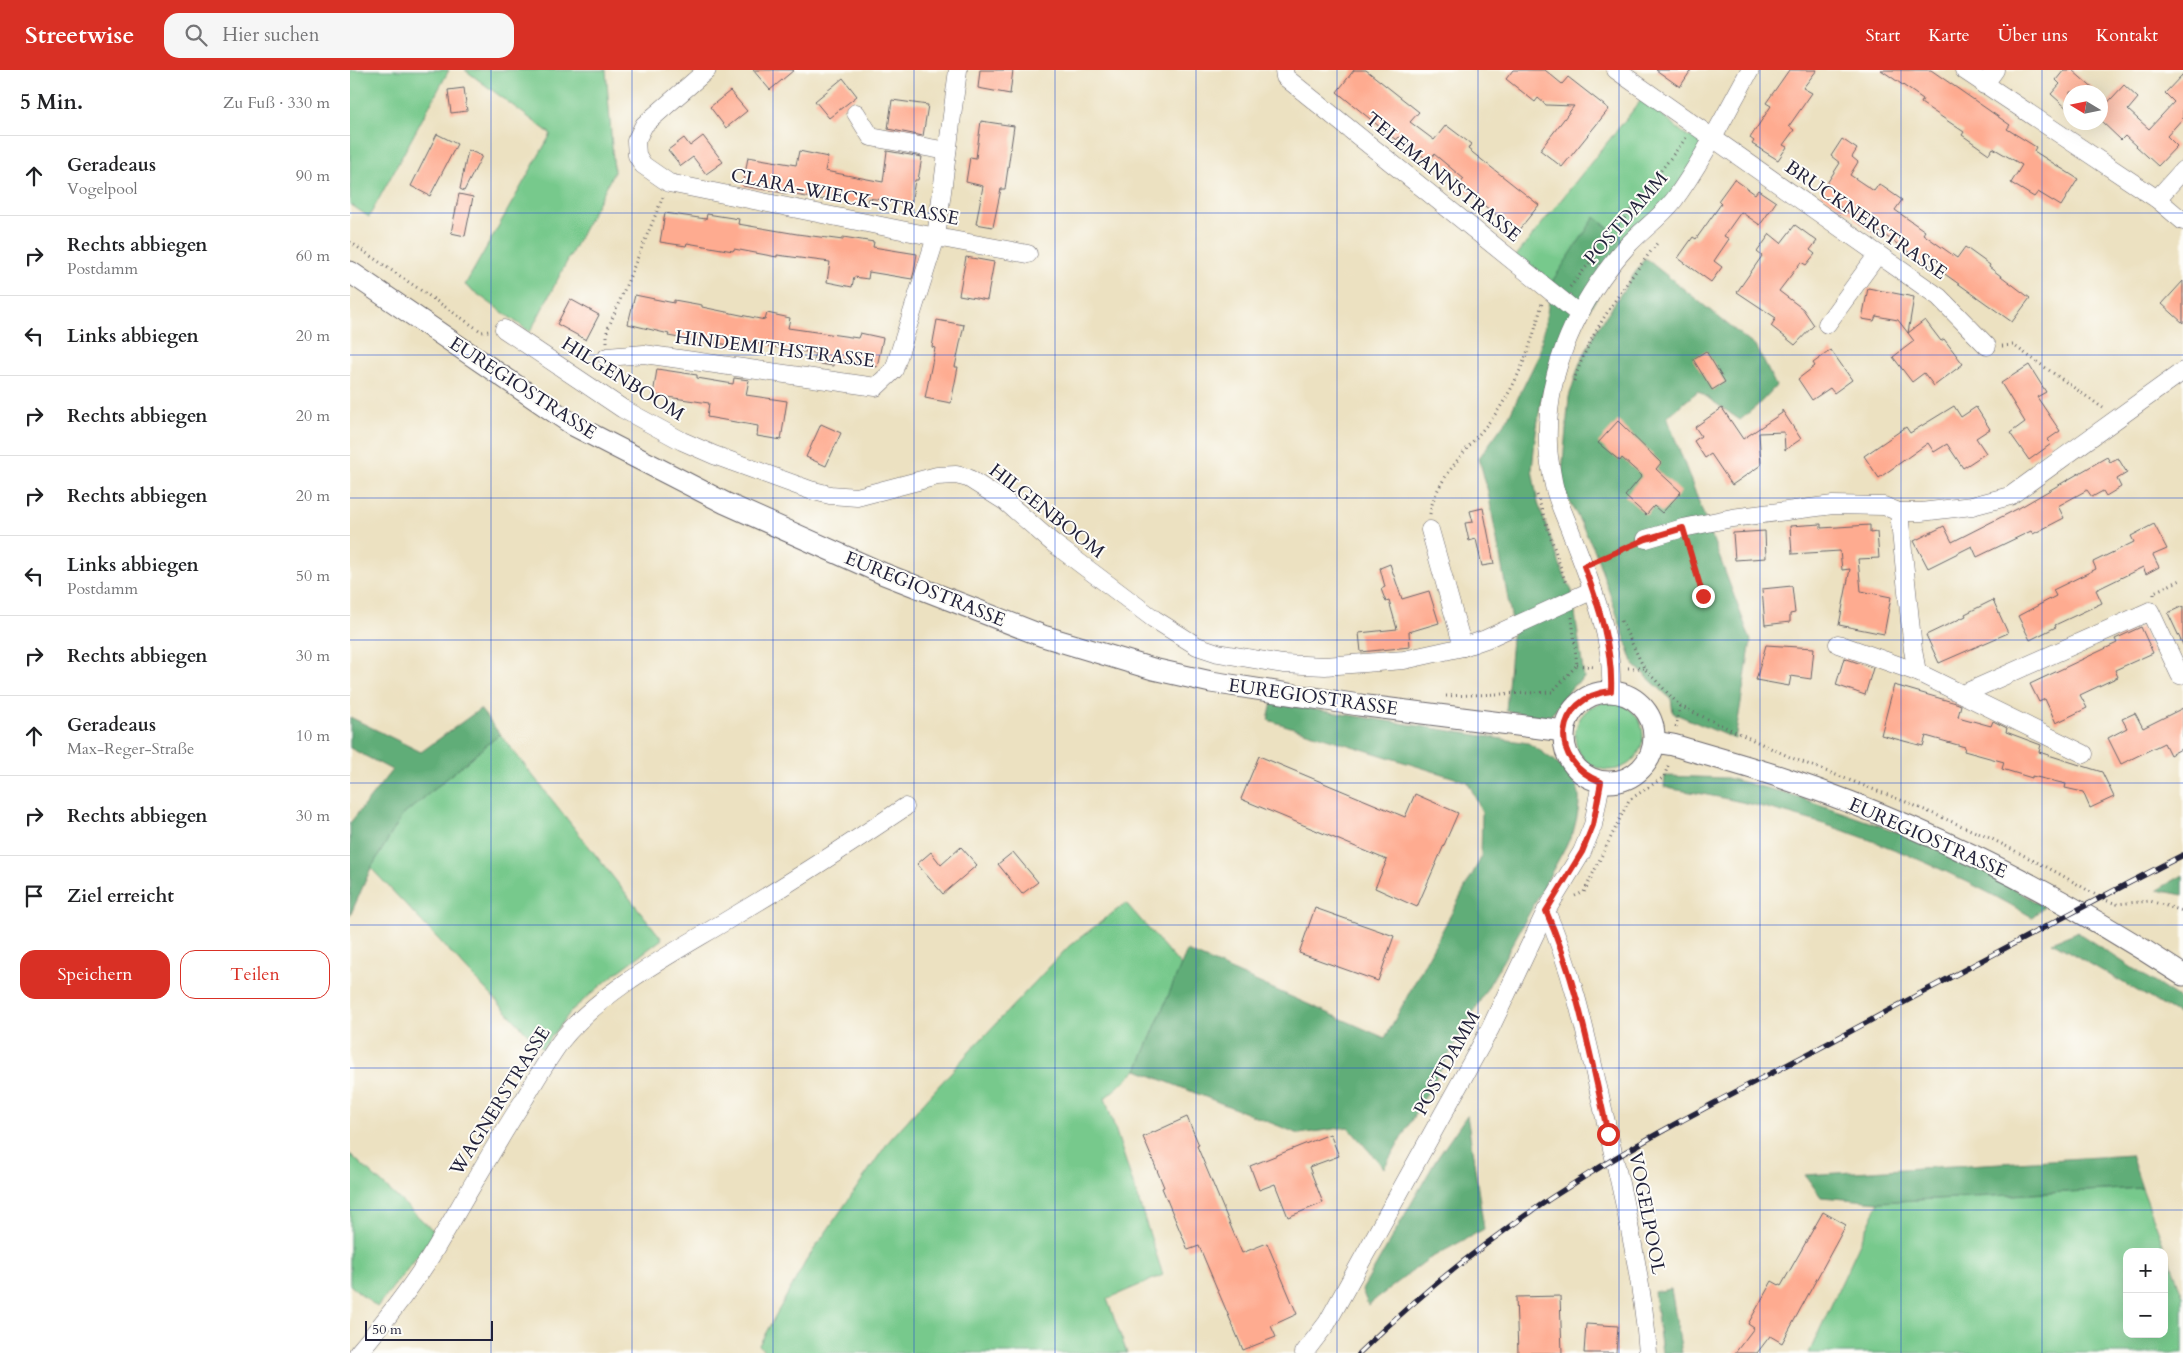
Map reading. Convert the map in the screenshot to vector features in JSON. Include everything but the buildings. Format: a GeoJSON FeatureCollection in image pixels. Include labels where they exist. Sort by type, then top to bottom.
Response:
{"type":"FeatureCollection","features":[{"type":"Feature","properties":{"kind":"main road","name":"EUREGIOSTRASSE"},"geometry":{"type":"LineString","coordinates":[[350,272],[575,426],[725,503],[884,574],[1043,636],[1154,669],[1211,682],[1359,706],[1564,731]]}},
{"type":"Feature","properties":{"kind":"main road"},"geometry":{"type":"LineString","coordinates":[[1611,691],[1626,694],[1639,702],[1648,713],[1664,744],[1651,756],[1642,769],[1630,778],[1616,782],[1601,782],[1588,777],[1577,769],[1569,757],[1564,731],[1568,718],[1575,707],[1586,698],[1598,693],[1611,691]]}},
{"type":"Feature","properties":{"kind":"main road","name":"EUREGIOSTRASSE"},"geometry":{"type":"LineString","coordinates":[[1664,744],[1786,779],[1893,820],[1991,863],[2078,910],[2183,975]]}},
{"type":"Feature","properties":{"kind":"street"},"geometry":{"type":"LineString","coordinates":[[662,179],[643,165],[637,155],[636,140],[644,125],[707,70]]}},
{"type":"Feature","properties":{"kind":"street","name":"HINDEMITHSTRASSE"},"geometry":{"type":"LineString","coordinates":[[607,357],[644,354],[876,387],[894,370],[936,237],[958,70]]}},
{"type":"Feature","properties":{"kind":"street","name":"TELEMANNSTRASSE"},"geometry":{"type":"LineString","coordinates":[[1284,70],[1285,77],[1578,314]]}},
{"type":"Feature","properties":{"kind":"street","name":"BRUCKNERSTRASSE"},"geometry":{"type":"LineString","coordinates":[[1616,70],[1939,296],[1987,346]]}},
{"type":"Feature","properties":{"kind":"street","name":"POSTDAMM"},"geometry":{"type":"LineString","coordinates":[[1611,691],[1612,669],[1593,590],[1554,486],[1548,444],[1551,398],[1559,359],[1578,314],[1598,282],[1628,246],[1672,203],[1712,138],[1750,70]]}},
{"type":"Feature","properties":{"kind":"street"},"geometry":{"type":"LineString","coordinates":[[1964,70],[2157,198],[2183,221]]}},
{"type":"Feature","properties":{"kind":"street"},"geometry":{"type":"LineString","coordinates":[[1984,85],[1995,70]]}},
{"type":"Feature","properties":{"kind":"street"},"geometry":{"type":"LineString","coordinates":[[856,113],[871,137],[948,152]]}},
{"type":"Feature","properties":{"kind":"street"},"geometry":{"type":"LineString","coordinates":[[2157,198],[2183,170]]}},
{"type":"Feature","properties":{"kind":"street","name":"CLARA-WIECK-STRASSE"},"geometry":{"type":"LineString","coordinates":[[662,179],[936,237],[1028,254]]}},
{"type":"Feature","properties":{"kind":"street"},"geometry":{"type":"LineString","coordinates":[[1827,324],[1878,254]]}},
{"type":"Feature","properties":{"kind":"street","name":"HILGENBOOM"},"geometry":{"type":"LineString","coordinates":[[504,329],[624,409],[682,441],[714,455],[810,490],[830,495],[857,497],[937,476],[956,475],[968,478],[1006,502],[1054,543],[1154,619],[1197,646],[1218,653],[1282,664],[1325,666],[1404,660],[1463,647],[1486,639],[1593,590]]}},
{"type":"Feature","properties":{"kind":"street"},"geometry":{"type":"LineString","coordinates":[[1646,539],[1683,528],[1732,518],[1833,506],[1884,506],[1899,512],[1921,512],[1972,506],[2010,496],[2183,371]]}},
{"type":"Feature","properties":{"kind":"street"},"geometry":{"type":"LineString","coordinates":[[1899,512],[1913,650],[1917,672]]}},
{"type":"Feature","properties":{"kind":"street"},"geometry":{"type":"LineString","coordinates":[[1430,530],[1463,647]]}},
{"type":"Feature","properties":{"kind":"street"},"geometry":{"type":"LineString","coordinates":[[1963,694],[2150,611],[2180,675]]}},
{"type":"Feature","properties":{"kind":"street"},"geometry":{"type":"LineString","coordinates":[[1838,644],[1917,672],[2084,754]]}},
{"type":"Feature","properties":{"kind":"street","name":"POSTDAMM"},"geometry":{"type":"LineString","coordinates":[[1304,1353],[1327,1323],[1490,1029],[1546,911],[1582,852],[1593,825],[1601,782]]}},
{"type":"Feature","properties":{"kind":"street","name":"WAGNERSTRASSE"},"geometry":{"type":"LineString","coordinates":[[358,1353],[400,1300],[432,1253],[541,1071],[561,1041],[580,1021],[609,996],[655,964],[821,864],[905,808]]}},
{"type":"Feature","properties":{"kind":"street","name":"VOGELPOOL"},"geometry":{"type":"LineString","coordinates":[[1546,911],[1558,939],[1592,1059],[1634,1254],[1646,1319],[1648,1353]]}},
{"type":"Feature","properties":{"kind":"path"},"geometry":{"type":"LineString","coordinates":[[1604,245],[1687,136]]}},
{"type":"Feature","properties":{"kind":"path"},"geometry":{"type":"LineString","coordinates":[[607,357],[607,331],[662,179]]}},
{"type":"Feature","properties":{"kind":"path"},"geometry":{"type":"LineString","coordinates":[[1571,389],[1579,365],[1597,329],[1662,238]]}},
{"type":"Feature","properties":{"kind":"path"},"geometry":{"type":"LineString","coordinates":[[350,242],[482,332],[504,329]]}},
{"type":"Feature","properties":{"kind":"path"},"geometry":{"type":"LineString","coordinates":[[1561,299],[1592,260]]}},
{"type":"Feature","properties":{"kind":"path"},"geometry":{"type":"LineString","coordinates":[[1430,530],[1430,511],[1437,490],[1498,410],[1517,377],[1535,331],[1546,288]]}},
{"type":"Feature","properties":{"kind":"path"},"geometry":{"type":"LineString","coordinates":[[1987,346],[2013,345],[2118,419]]}},
{"type":"Feature","properties":{"kind":"path"},"geometry":{"type":"LineString","coordinates":[[1443,696],[1552,692],[1577,665],[1570,600],[1562,570],[1538,503],[1536,486]]}},
{"type":"Feature","properties":{"kind":"path"},"geometry":{"type":"LineString","coordinates":[[1683,528],[1703,596]]}},
{"type":"Feature","properties":{"kind":"path"},"geometry":{"type":"LineString","coordinates":[[1584,566],[1646,539]]}},
{"type":"Feature","properties":{"kind":"path"},"geometry":{"type":"LineString","coordinates":[[2150,611],[2154,592],[2183,580]]}},
{"type":"Feature","properties":{"kind":"path"},"geometry":{"type":"LineString","coordinates":[[1546,911],[1584,892],[1629,800],[1664,776],[1664,744],[1680,706],[1644,668],[1618,615]]}},
{"type":"Feature","properties":{"kind":"green space"},"geometry":{"type":"Polygon","coordinates":[[[350,70],[449,70],[369,217],[350,204],[350,70]]]}},
{"type":"Feature","properties":{"kind":"green space"},"geometry":{"type":"Polygon","coordinates":[[[465,70],[606,70],[614,172],[530,332],[465,285],[551,134],[465,70]]]}},
{"type":"Feature","properties":{"kind":"green space"},"geometry":{"type":"Polygon","coordinates":[[[1642,99],[1687,136],[1710,143],[1579,314],[1512,261],[1642,99]]]}},
{"type":"Feature","properties":{"kind":"green space"},"geometry":{"type":"Polygon","coordinates":[[[1595,217],[1631,247],[1556,359],[1542,395],[1532,470],[1538,503],[1562,570],[1572,591],[1584,678],[1573,686],[1549,718],[1506,711],[1513,626],[1488,492],[1479,458],[1508,418],[1539,355],[1553,280],[1595,217]]]}},
{"type":"Feature","properties":{"kind":"green space"},"geometry":{"type":"Polygon","coordinates":[[[1645,258],[1757,348],[1776,386],[1740,420],[1698,391],[1667,417],[1751,641],[1735,739],[1673,713],[1671,699],[1634,665],[1595,551],[1561,484],[1569,397],[1579,365],[1597,329],[1645,258]]]}},
{"type":"Feature","properties":{"kind":"green space"},"geometry":{"type":"Polygon","coordinates":[[[1609,702],[1622,705],[1633,712],[1640,723],[1643,736],[1640,749],[1633,760],[1622,767],[1609,770],[1596,767],[1585,760],[1578,749],[1575,736],[1578,723],[1585,712],[1596,705],[1609,702]]]}},
{"type":"Feature","properties":{"kind":"green space"},"geometry":{"type":"Polygon","coordinates":[[[1272,703],[1528,743],[1566,772],[1577,787],[1579,795],[1573,833],[1508,952],[1384,1168],[1348,1127],[1299,1134],[1137,1070],[1187,951],[1385,1038],[1481,858],[1482,812],[1468,782],[1268,720],[1272,703]]]}},
{"type":"Feature","properties":{"kind":"green space"},"geometry":{"type":"Polygon","coordinates":[[[480,709],[500,734],[402,816],[371,868],[350,916],[350,823],[392,770],[350,748],[350,717],[421,752],[480,709]]]}},
{"type":"Feature","properties":{"kind":"green space"},"geometry":{"type":"Polygon","coordinates":[[[500,734],[662,939],[610,978],[572,1010],[542,1049],[371,868],[402,816],[500,734]]]}},
{"type":"Feature","properties":{"kind":"green space"},"geometry":{"type":"Polygon","coordinates":[[[1665,776],[1727,778],[1790,794],[1906,835],[1987,872],[2044,907],[2032,917],[1947,872],[1903,853],[1813,821],[1766,808],[1664,787],[1665,776]]]}},
{"type":"Feature","properties":{"kind":"green space"},"geometry":{"type":"Polygon","coordinates":[[[2183,875],[2183,895],[2157,890],[2183,875]]]}},
{"type":"Feature","properties":{"kind":"green space"},"geometry":{"type":"Polygon","coordinates":[[[1126,903],[1181,966],[1137,1070],[1105,1098],[1163,1275],[1107,1299],[1127,1353],[767,1353],[759,1345],[806,1261],[889,1141],[970,1051],[1069,946],[1126,903]]]}},
{"type":"Feature","properties":{"kind":"green space"},"geometry":{"type":"Polygon","coordinates":[[[2077,932],[2183,1001],[2183,1017],[2052,942],[2077,932]]]}},
{"type":"Feature","properties":{"kind":"green space"},"geometry":{"type":"Polygon","coordinates":[[[1467,1115],[1484,1229],[1427,1260],[1368,1305],[1362,1290],[1436,1160],[1467,1115]]]}},
{"type":"Feature","properties":{"kind":"green space"},"geometry":{"type":"Polygon","coordinates":[[[350,1154],[436,1233],[377,1307],[350,1285],[350,1154]]]}},
{"type":"Feature","properties":{"kind":"green space"},"geometry":{"type":"Polygon","coordinates":[[[2131,1155],[2142,1188],[1879,1202],[1821,1197],[1805,1175],[2131,1155]]]}},
{"type":"Feature","properties":{"kind":"green space"},"geometry":{"type":"Polygon","coordinates":[[[2142,1188],[2165,1248],[2123,1248],[2123,1338],[2168,1338],[2168,1256],[2183,1296],[2183,1353],[1809,1353],[1879,1202],[2142,1188]]]}},
{"type":"Feature","properties":{"kind":"green space"},"geometry":{"type":"Polygon","coordinates":[[[1671,1289],[1682,1353],[1662,1353],[1654,1292],[1671,1289]]]}},
{"type":"Feature","properties":{"kind":"railway"},"geometry":{"type":"LineString","coordinates":[[1359,1353],[1439,1281],[1495,1237],[1554,1196],[1614,1159],[1704,1108],[2183,855]]}},
{"type":"Feature","properties":{"kind":"route"},"geometry":{"type":"LineString","coordinates":[[1608,1134],[1592,1059],[1570,979],[1558,939],[1546,911],[1582,852],[1593,825],[1601,782],[1588,777],[1577,769],[1569,757],[1565,744],[1564,731],[1568,718],[1575,707],[1586,698],[1598,693],[1611,691],[1612,669],[1606,639],[1593,590],[1584,566],[1646,539],[1683,528],[1703,596]]}}]}
